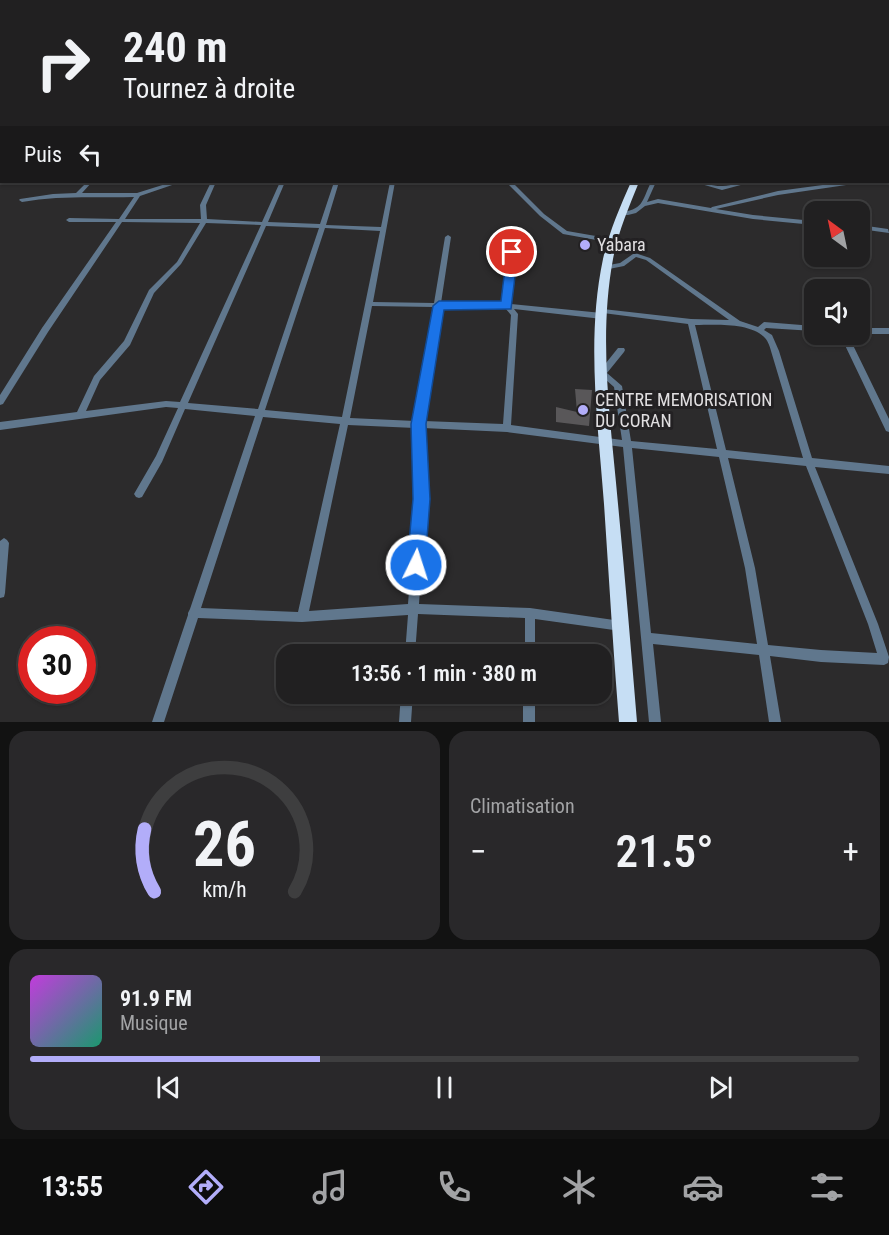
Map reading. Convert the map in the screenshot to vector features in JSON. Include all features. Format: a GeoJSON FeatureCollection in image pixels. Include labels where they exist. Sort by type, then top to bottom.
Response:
{"type":"FeatureCollection","features":[{"type":"Feature","properties":{"kind":"highway"},"geometry":{"type":"LineString","coordinates":[[628,722],[600,347],[613,241],[621,214],[635,183]]}},
{"type":"Feature","properties":{"kind":"street"},"geometry":{"type":"LineString","coordinates":[[79,193],[88,183]]}},
{"type":"Feature","properties":{"kind":"street"},"geometry":{"type":"LineString","coordinates":[[22,200],[47,194],[138,195],[173,183]]}},
{"type":"Feature","properties":{"kind":"street"},"geometry":{"type":"LineString","coordinates":[[80,415],[97,378],[127,343],[151,292],[179,262],[204,221],[203,205],[214,183]]}},
{"type":"Feature","properties":{"kind":"street"},"geometry":{"type":"LineString","coordinates":[[139,494],[159,459],[283,183]]}},
{"type":"Feature","properties":{"kind":"street"},"geometry":{"type":"LineString","coordinates":[[158,722],[337,183]]}},
{"type":"Feature","properties":{"kind":"street"},"geometry":{"type":"LineString","coordinates":[[302,617],[327,512],[343,421],[370,304],[393,183]]}},
{"type":"Feature","properties":{"kind":"street"},"geometry":{"type":"LineString","coordinates":[[510,183],[542,215],[565,233],[613,241]]}},
{"type":"Feature","properties":{"kind":"street"},"geometry":{"type":"LineString","coordinates":[[621,214],[635,213],[649,199],[653,183]]}},
{"type":"Feature","properties":{"kind":"street"},"geometry":{"type":"LineString","coordinates":[[701,183],[722,188],[744,183]]}},
{"type":"Feature","properties":{"kind":"street"},"geometry":{"type":"LineString","coordinates":[[712,208],[778,193],[846,183]]}},
{"type":"Feature","properties":{"kind":"street"},"geometry":{"type":"LineString","coordinates":[[0,402],[45,330],[138,195]]}},
{"type":"Feature","properties":{"kind":"street"},"geometry":{"type":"LineString","coordinates":[[649,199],[712,208],[753,217],[804,222]]}},
{"type":"Feature","properties":{"kind":"street"},"geometry":{"type":"LineString","coordinates":[[69,220],[204,221],[383,229]]}},
{"type":"Feature","properties":{"kind":"street"},"geometry":{"type":"LineString","coordinates":[[870,228],[888,231]]}},
{"type":"Feature","properties":{"kind":"street"},"geometry":{"type":"LineString","coordinates":[[507,428],[515,314],[507,306],[513,233]]}},
{"type":"Feature","properties":{"kind":"street"},"geometry":{"type":"LineString","coordinates":[[411,644],[421,499],[419,424],[448,237]]}},
{"type":"Feature","properties":{"kind":"street"},"geometry":{"type":"LineString","coordinates":[[609,267],[622,265],[635,255],[648,259],[738,323]]}},
{"type":"Feature","properties":{"kind":"street"},"geometry":{"type":"LineString","coordinates":[[370,304],[507,306],[692,322],[804,328]]}},
{"type":"Feature","properties":{"kind":"street"},"geometry":{"type":"LineString","coordinates":[[692,322],[721,454],[750,568],[775,722]]}},
{"type":"Feature","properties":{"kind":"street"},"geometry":{"type":"LineString","coordinates":[[647,638],[884,659],[873,624],[809,462],[769,337],[762,327]]}},
{"type":"Feature","properties":{"kind":"street"},"geometry":{"type":"LineString","coordinates":[[870,331],[889,331]]}},
{"type":"Feature","properties":{"kind":"street"},"geometry":{"type":"LineString","coordinates":[[849,345],[889,428]]}},
{"type":"Feature","properties":{"kind":"street"},"geometry":{"type":"LineString","coordinates":[[621,350],[602,373],[618,386],[627,444],[655,722]]}},
{"type":"Feature","properties":{"kind":"street"},"geometry":{"type":"LineString","coordinates":[[0,426],[166,404],[343,421],[507,428],[606,442],[889,470]]}},
{"type":"Feature","properties":{"kind":"street"},"geometry":{"type":"LineString","coordinates":[[0,593],[4,543]]}},
{"type":"Feature","properties":{"kind":"street"},"geometry":{"type":"LineString","coordinates":[[193,613],[302,617],[413,609],[530,613],[621,626]]}},
{"type":"Feature","properties":{"kind":"street"},"geometry":{"type":"LineString","coordinates":[[530,613],[530,644]]}},
{"type":"Feature","properties":{"kind":"street"},"geometry":{"type":"LineString","coordinates":[[405,722],[406,704]]}},
{"type":"Feature","properties":{"kind":"street"},"geometry":{"type":"LineString","coordinates":[[529,704],[529,722]]}},
{"type":"Feature","properties":{"kind":"building","name":"CENTRE MEMORISATION DU CORAN"},"geometry":{"type":"Polygon","coordinates":[[[575,389],[592,390],[589,426],[556,422],[556,407],[577,412],[575,389]]]}},
{"type":"Feature","properties":{"kind":"place","name":"Yabara"},"geometry":{"type":"Point","coordinates":[585,245]}},
{"type":"Feature","properties":{"kind":"place","name":"CENTRE MEMORISATION DU CORAN"},"geometry":{"type":"Point","coordinates":[583,410]}},
{"type":"Feature","properties":{"kind":"route"},"geometry":{"type":"LineString","coordinates":[[416,565],[421,499],[419,424],[439,306],[507,306],[512,252]]}}]}
